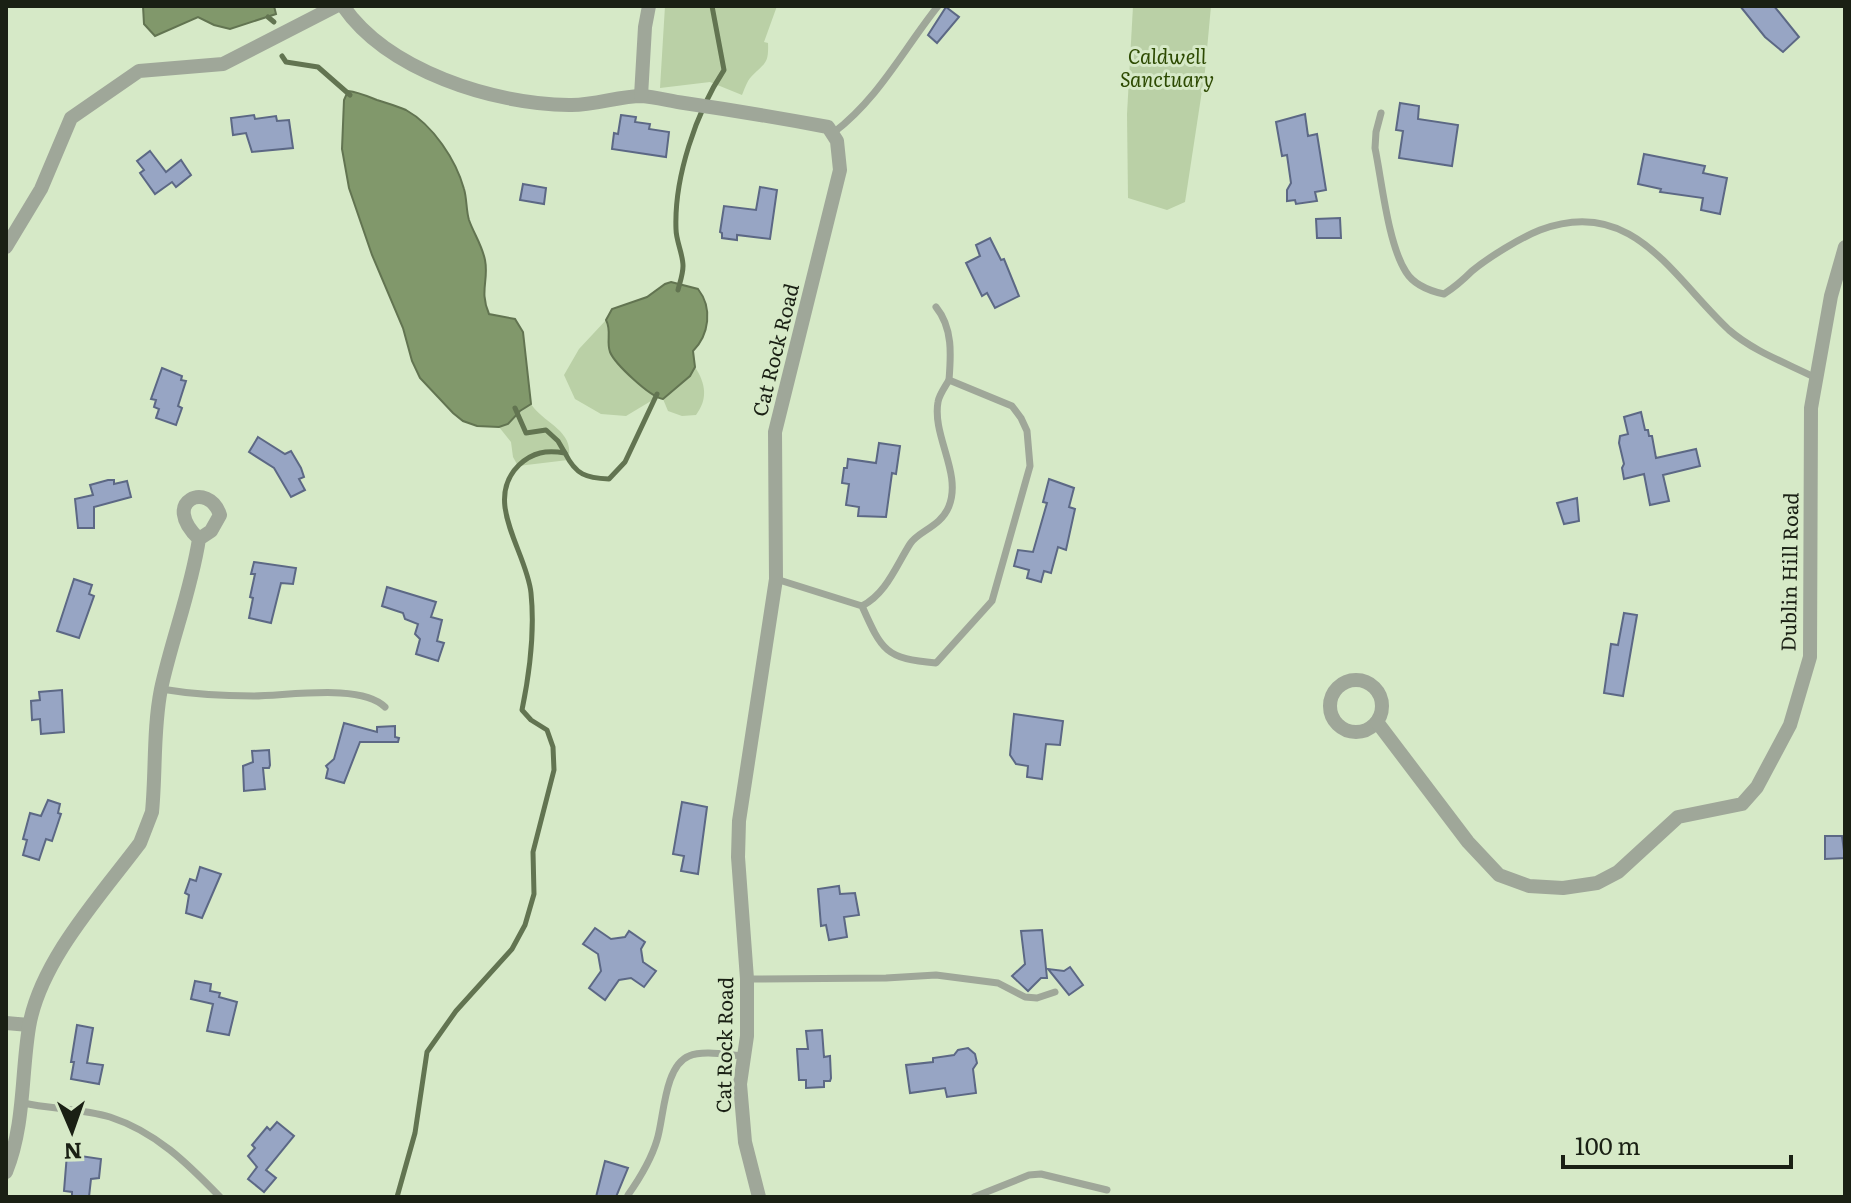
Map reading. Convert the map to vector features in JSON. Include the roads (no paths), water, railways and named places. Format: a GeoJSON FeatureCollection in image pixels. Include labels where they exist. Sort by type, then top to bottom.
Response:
{"type":"FeatureCollection","features":[{"type":"Feature","properties":{"kind":"street"},"geometry":{"type":"LineString","coordinates":[[6,247],[41,189],[71,118],[139,71],[223,64],[336,6]]}},
{"type":"Feature","properties":{"kind":"street"},"geometry":{"type":"LineString","coordinates":[[343,6],[357,25],[422,68],[459,85],[509,99],[556,105],[589,105],[641,96],[828,127],[832,133]]}},
{"type":"Feature","properties":{"kind":"street"},"geometry":{"type":"LineString","coordinates":[[641,96],[649,6]]}},
{"type":"Feature","properties":{"kind":"street","name":"Cat Rock Road"},"geometry":{"type":"LineString","coordinates":[[759,1197],[745,1142],[740,1084],[747,1036],[747,979],[738,857],[739,821],[776,579],[775,432],[840,170],[837,141],[832,133]]}},
{"type":"Feature","properties":{"kind":"street","name":"Dublin Hill Road"},"geometry":{"type":"LineString","coordinates":[[1377,722],[1468,842],[1499,875],[1529,886],[1563,888],[1597,883],[1618,872],[1678,817],[1742,804],[1757,787],[1790,725],[1810,657],[1811,408],[1814,377],[1831,296],[1845,247]]}},
{"type":"Feature","properties":{"kind":"street"},"geometry":{"type":"LineString","coordinates":[[6,1172],[23,1103],[29,1025],[42,988],[61,952],[140,843],[149,825],[161,689],[194,573],[199,539]]}},
{"type":"Feature","properties":{"kind":"street"},"geometry":{"type":"LineString","coordinates":[[6,1023],[29,1025]]}},
{"type":"Feature","properties":{"kind":"lane"},"geometry":{"type":"LineString","coordinates":[[832,133],[882,86],[938,6]]}},
{"type":"Feature","properties":{"kind":"lane"},"geometry":{"type":"LineString","coordinates":[[1381,113],[1375,148],[1396,249],[1407,275],[1426,290],[1444,294],[1474,270],[1537,231],[1570,221],[1596,221],[1640,240],[1669,265],[1731,332],[1757,350],[1814,377]]}},
{"type":"Feature","properties":{"kind":"lane"},"geometry":{"type":"LineString","coordinates":[[776,579],[862,606],[876,599],[911,541],[934,528],[949,506],[949,466],[937,422],[938,400],[949,380],[948,335],[943,316],[936,307]]}},
{"type":"Feature","properties":{"kind":"lane"},"geometry":{"type":"LineString","coordinates":[[862,606],[881,644],[892,655],[906,661],[936,663],[992,601],[1028,475],[1027,431],[1012,406],[949,380]]}},
{"type":"Feature","properties":{"kind":"lane"},"geometry":{"type":"LineString","coordinates":[[161,689],[252,696],[360,695],[378,700],[385,707]]}},
{"type":"Feature","properties":{"kind":"lane"},"geometry":{"type":"LineString","coordinates":[[747,979],[936,975],[998,983],[1025,997],[1037,998],[1055,992]]}},
{"type":"Feature","properties":{"kind":"lane"},"geometry":{"type":"LineString","coordinates":[[628,1195],[642,1175],[657,1141],[673,1071],[681,1060],[692,1054],[744,1056]]}},
{"type":"Feature","properties":{"kind":"lane"},"geometry":{"type":"LineString","coordinates":[[23,1103],[107,1117],[144,1131],[172,1150],[220,1197]]}},
{"type":"Feature","properties":{"kind":"lane"},"geometry":{"type":"LineString","coordinates":[[974,1197],[1029,1175],[1041,1174],[1107,1190]]}},
{"type":"Feature","properties":{"kind":"waterway"},"geometry":{"type":"LineString","coordinates":[[678,290],[683,266],[676,234],[676,209],[683,167],[704,105],[724,70],[712,6]]}},
{"type":"Feature","properties":{"kind":"waterway"},"geometry":{"type":"LineString","coordinates":[[268,17],[274,22]]}},
{"type":"Feature","properties":{"kind":"waterway"},"geometry":{"type":"LineString","coordinates":[[282,56],[286,62],[318,67],[350,95]]}},
{"type":"Feature","properties":{"kind":"waterway"},"geometry":{"type":"LineString","coordinates":[[397,1197],[415,1133],[427,1052],[456,1011],[512,949],[525,925],[534,894],[533,852],[554,770],[553,747],[547,730],[522,710],[531,652],[532,608],[528,577],[505,511],[509,479],[529,457],[552,452],[565,453],[582,474],[609,479],[625,462],[657,394]]}},
{"type":"Feature","properties":{"kind":"waterway"},"geometry":{"type":"LineString","coordinates":[[515,408],[526,433],[546,430],[565,453]]}},
{"type":"Feature","properties":{"kind":"park label","name":"Caldwell Sanctuary"},"geometry":{"type":"Point","coordinates":[1167,68]}}]}
